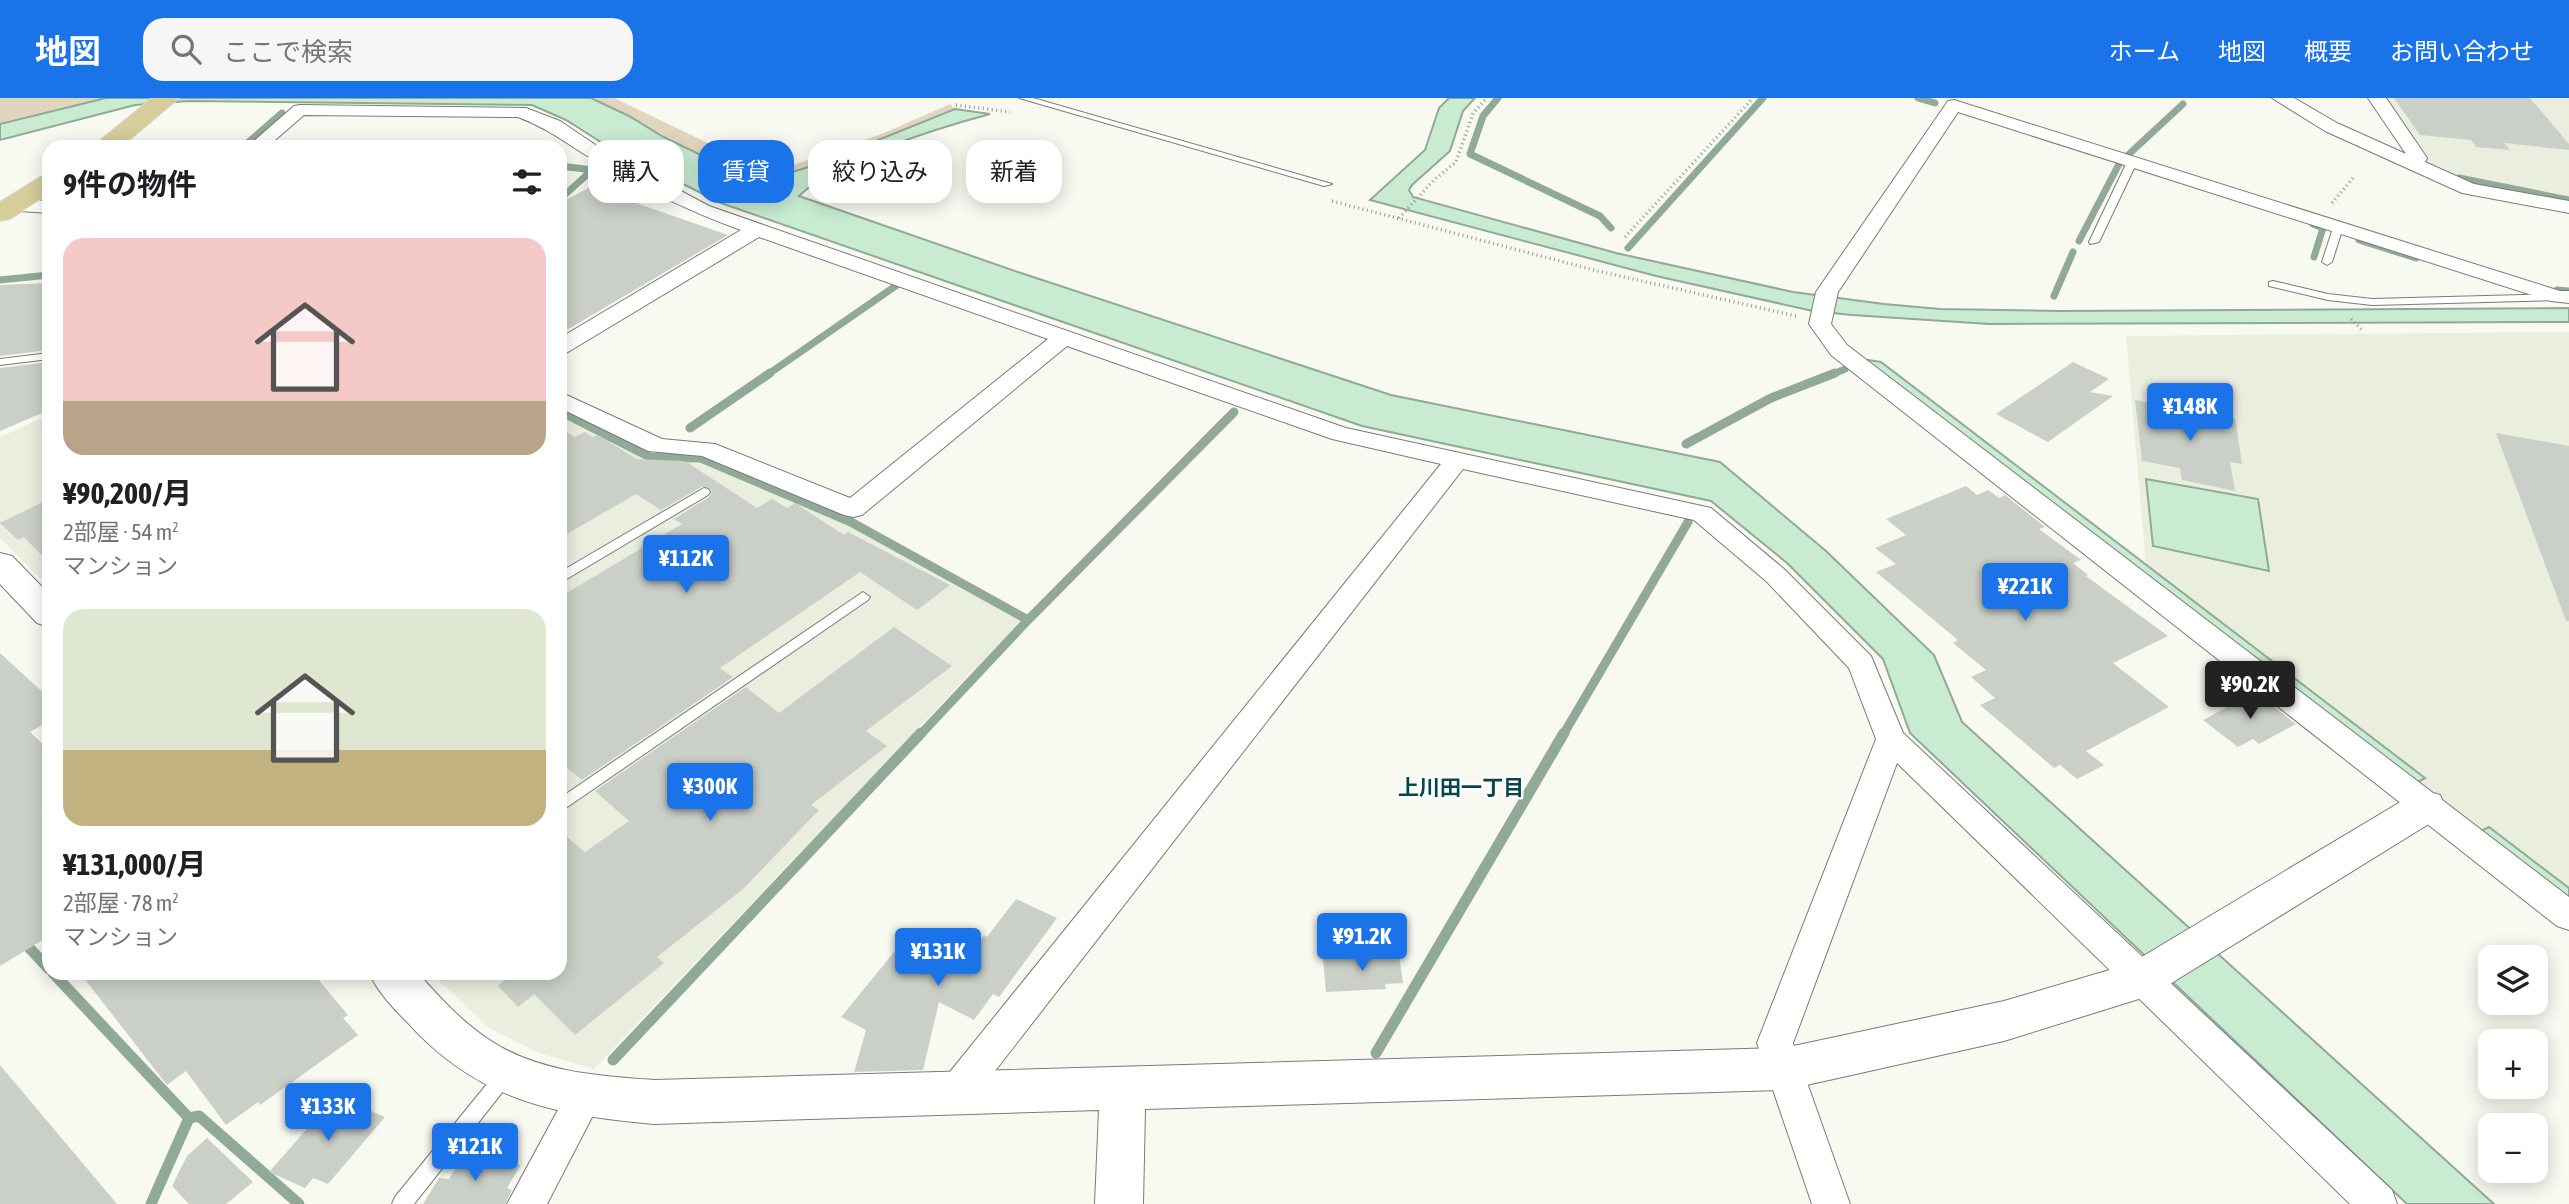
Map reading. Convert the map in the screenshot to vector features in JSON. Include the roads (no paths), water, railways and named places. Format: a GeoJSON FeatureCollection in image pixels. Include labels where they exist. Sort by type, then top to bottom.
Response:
{"type":"FeatureCollection","features":[{"type":"Feature","properties":{"kind":"main road"},"geometry":{"type":"LineString","coordinates":[[114,140],[160,105]]}},
{"type":"Feature","properties":{"kind":"main road"},"geometry":{"type":"LineString","coordinates":[[6,209],[42,187]]}},
{"type":"Feature","properties":{"kind":"street"},"geometry":{"type":"LineString","coordinates":[[2281,98],[2331,127],[2469,189],[2569,207]]}},
{"type":"Feature","properties":{"kind":"street"},"geometry":{"type":"LineString","coordinates":[[2377,98],[2418,158],[2415,165]]}},
{"type":"Feature","properties":{"kind":"street"},"geometry":{"type":"LineString","coordinates":[[2563,297],[1954,105],[1827,292],[1821,321],[1839,350],[2569,916]]}},
{"type":"Feature","properties":{"kind":"street"},"geometry":{"type":"LineString","coordinates":[[264,140],[300,110],[520,112],[554,125],[592,150],[702,210],[1340,434],[1702,514],[1775,575],[1861,663],[1891,739],[2146,976],[2378,1204]]}},
{"type":"Feature","properties":{"kind":"street"},"geometry":{"type":"LineString","coordinates":[[6,209],[42,207]]}},
{"type":"Feature","properties":{"kind":"street"},"geometry":{"type":"LineString","coordinates":[[567,343],[758,229]]}},
{"type":"Feature","properties":{"kind":"street"},"geometry":{"type":"LineString","coordinates":[[567,402],[657,446],[706,449],[853,509],[1064,337]]}},
{"type":"Feature","properties":{"kind":"street"},"geometry":{"type":"LineString","coordinates":[[954,1095],[1457,460]]}},
{"type":"Feature","properties":{"kind":"street"},"geometry":{"type":"LineString","coordinates":[[0,564],[42,608]]}},
{"type":"Feature","properties":{"kind":"street"},"geometry":{"type":"LineString","coordinates":[[1831,1204],[1775,1043],[1891,739]]}},
{"type":"Feature","properties":{"kind":"street"},"geometry":{"type":"LineString","coordinates":[[397,980],[438,1024],[474,1055],[507,1073],[585,1096],[654,1102],[1783,1069],[2004,1021],[2146,976],[2426,806]]}},
{"type":"Feature","properties":{"kind":"street"},"geometry":{"type":"LineString","coordinates":[[1119,1204],[1123,1090]]}},
{"type":"Feature","properties":{"kind":"street"},"geometry":{"type":"LineString","coordinates":[[526,1204],[585,1096]]}},
{"type":"Feature","properties":{"kind":"lane"},"geometry":{"type":"LineString","coordinates":[[1023,98],[1327,184]]}},
{"type":"Feature","properties":{"kind":"lane"},"geometry":{"type":"LineString","coordinates":[[2094,242],[2132,162]]}},
{"type":"Feature","properties":{"kind":"lane"},"geometry":{"type":"LineString","coordinates":[[2327,262],[2338,227]]}},
{"type":"Feature","properties":{"kind":"lane"},"geometry":{"type":"LineString","coordinates":[[2273,284],[2328,297],[2372,302],[2563,297]]}},
{"type":"Feature","properties":{"kind":"lane"},"geometry":{"type":"LineString","coordinates":[[0,362],[42,357]]}},
{"type":"Feature","properties":{"kind":"lane"},"geometry":{"type":"LineString","coordinates":[[567,574],[704,492]]}},
{"type":"Feature","properties":{"kind":"lane"},"geometry":{"type":"LineString","coordinates":[[567,801],[863,597]]}},
{"type":"Feature","properties":{"kind":"lane"},"geometry":{"type":"LineString","coordinates":[[402,1204],[507,1073]]}},
{"type":"Feature","properties":{"kind":"waterway"},"geometry":{"type":"LineString","coordinates":[[1498,98],[1483,116],[1470,154],[1600,216],[1611,228]]}},
{"type":"Feature","properties":{"kind":"waterway"},"geometry":{"type":"LineString","coordinates":[[1628,248],[1763,98]]}},
{"type":"Feature","properties":{"kind":"waterway"},"geometry":{"type":"LineString","coordinates":[[1918,98],[1935,103]]}},
{"type":"Feature","properties":{"kind":"waterway"},"geometry":{"type":"LineString","coordinates":[[2128,155],[2183,104]]}},
{"type":"Feature","properties":{"kind":"waterway"},"geometry":{"type":"LineString","coordinates":[[251,140],[282,113]]}},
{"type":"Feature","properties":{"kind":"waterway"},"geometry":{"type":"LineString","coordinates":[[2079,241],[2119,164]]}},
{"type":"Feature","properties":{"kind":"waterway"},"geometry":{"type":"LineString","coordinates":[[567,167],[588,169]]}},
{"type":"Feature","properties":{"kind":"waterway"},"geometry":{"type":"LineString","coordinates":[[567,193],[588,174]]}},
{"type":"Feature","properties":{"kind":"waterway"},"geometry":{"type":"LineString","coordinates":[[2459,178],[2569,200]]}},
{"type":"Feature","properties":{"kind":"waterway"},"geometry":{"type":"LineString","coordinates":[[2313,224],[2323,228],[2314,257]]}},
{"type":"Feature","properties":{"kind":"waterway"},"geometry":{"type":"LineString","coordinates":[[2359,240],[2416,258]]}},
{"type":"Feature","properties":{"kind":"waterway"},"geometry":{"type":"LineString","coordinates":[[2054,296],[2073,252]]}},
{"type":"Feature","properties":{"kind":"waterway"},"geometry":{"type":"LineString","coordinates":[[0,280],[42,276]]}},
{"type":"Feature","properties":{"kind":"waterway"},"geometry":{"type":"LineString","coordinates":[[767,375],[897,285]]}},
{"type":"Feature","properties":{"kind":"waterway"},"geometry":{"type":"LineString","coordinates":[[2557,290],[2569,291]]}},
{"type":"Feature","properties":{"kind":"waterway"},"geometry":{"type":"LineString","coordinates":[[1831,375],[1845,369]]}},
{"type":"Feature","properties":{"kind":"waterway"},"geometry":{"type":"LineString","coordinates":[[690,428],[770,373]]}},
{"type":"Feature","properties":{"kind":"waterway"},"geometry":{"type":"LineString","coordinates":[[1686,444],[1771,398],[1835,373]]}},
{"type":"Feature","properties":{"kind":"waterway"},"geometry":{"type":"LineString","coordinates":[[1028,620],[1234,412]]}},
{"type":"Feature","properties":{"kind":"waterway"},"geometry":{"type":"LineString","coordinates":[[567,415],[650,457],[701,458],[851,522],[1028,620]]}},
{"type":"Feature","properties":{"kind":"waterway"},"geometry":{"type":"LineString","coordinates":[[1563,735],[1688,522]]}},
{"type":"Feature","properties":{"kind":"waterway"},"geometry":{"type":"LineString","coordinates":[[920,735],[1028,620]]}},
{"type":"Feature","properties":{"kind":"waterway"},"geometry":{"type":"LineString","coordinates":[[613,1060],[921,733]]}},
{"type":"Feature","properties":{"kind":"waterway"},"geometry":{"type":"LineString","coordinates":[[1376,1053],[1564,733]]}},
{"type":"Feature","properties":{"kind":"waterway"},"geometry":{"type":"LineString","coordinates":[[21,939],[42,962]]}},
{"type":"Feature","properties":{"kind":"waterway"},"geometry":{"type":"LineString","coordinates":[[60,980],[189,1118]]}},
{"type":"Feature","properties":{"kind":"waterway"},"geometry":{"type":"LineString","coordinates":[[189,1118],[199,1116],[299,1204]]}},
{"type":"Feature","properties":{"kind":"waterway"},"geometry":{"type":"LineString","coordinates":[[151,1204],[189,1118]]}},
{"type":"Feature","properties":{"kind":"district","name":"上川田一丁目"},"geometry":{"type":"Point","coordinates":[1461,788]}}]}
